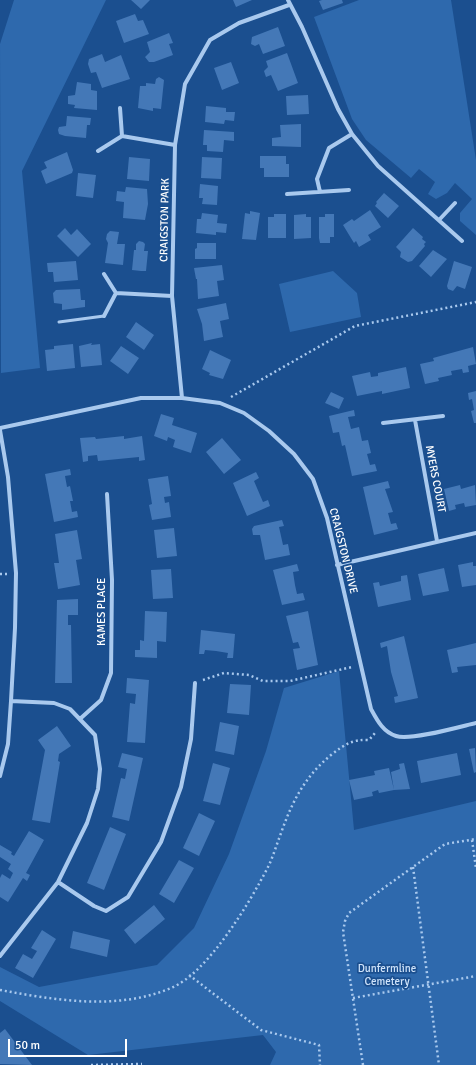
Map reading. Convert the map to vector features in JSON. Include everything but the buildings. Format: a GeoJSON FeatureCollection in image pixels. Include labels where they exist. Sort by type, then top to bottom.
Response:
{"type":"FeatureCollection","features":[{"type":"Feature","properties":{"kind":"street","name":"CRAIGSTON PARK"},"geometry":{"type":"LineString","coordinates":[[182,398],[172,296],[175,145],[185,84],[210,40],[239,23],[289,2],[302,27],[338,109],[352,134],[378,166],[462,241]]}},
{"type":"Feature","properties":{"kind":"street"},"geometry":{"type":"LineString","coordinates":[[120,108],[122,136]]}},
{"type":"Feature","properties":{"kind":"street"},"geometry":{"type":"LineString","coordinates":[[320,192],[317,178],[329,148],[352,134]]}},
{"type":"Feature","properties":{"kind":"street"},"geometry":{"type":"LineString","coordinates":[[98,151],[122,136],[175,145]]}},
{"type":"Feature","properties":{"kind":"street"},"geometry":{"type":"LineString","coordinates":[[287,194],[349,190]]}},
{"type":"Feature","properties":{"kind":"street"},"geometry":{"type":"LineString","coordinates":[[439,220],[455,203]]}},
{"type":"Feature","properties":{"kind":"street"},"geometry":{"type":"LineString","coordinates":[[104,274],[116,293]]}},
{"type":"Feature","properties":{"kind":"street"},"geometry":{"type":"LineString","coordinates":[[116,293],[172,296]]}},
{"type":"Feature","properties":{"kind":"street"},"geometry":{"type":"LineString","coordinates":[[104,316],[116,293]]}},
{"type":"Feature","properties":{"kind":"street","name":"CRAIGSTON DRIVE"},"geometry":{"type":"LineString","coordinates":[[0,429],[141,398],[182,398],[220,403],[244,413],[268,431],[294,454],[313,479],[327,518],[371,709],[381,727]]}},
{"type":"Feature","properties":{"kind":"street"},"geometry":{"type":"LineString","coordinates":[[383,423],[443,416]]}},
{"type":"Feature","properties":{"kind":"street","name":"MYERS COURT"},"geometry":{"type":"LineString","coordinates":[[415,420],[438,541]]}},
{"type":"Feature","properties":{"kind":"street"},"geometry":{"type":"LineString","coordinates":[[0,429],[8,477],[16,573],[15,628],[8,744],[0,776]]}},
{"type":"Feature","properties":{"kind":"street","name":"KAMES PLACE"},"geometry":{"type":"LineString","coordinates":[[81,718],[100,700],[111,673],[112,580],[107,494]]}},
{"type":"Feature","properties":{"kind":"street"},"geometry":{"type":"LineString","coordinates":[[337,565],[476,533]]}},
{"type":"Feature","properties":{"kind":"street"},"geometry":{"type":"LineString","coordinates":[[58,882],[94,906],[106,911],[128,897],[161,842],[182,787],[191,739],[195,683]]}},
{"type":"Feature","properties":{"kind":"street"},"geometry":{"type":"LineString","coordinates":[[0,956],[58,882],[87,823],[98,789],[100,769],[95,736],[81,718],[70,709],[54,703],[11,701]]}},
{"type":"Feature","properties":{"kind":"street"},"geometry":{"type":"LineString","coordinates":[[381,727],[396,736],[414,736],[476,723]]}},
{"type":"Feature","properties":{"kind":"lane"},"geometry":{"type":"LineString","coordinates":[[59,322],[104,316]]}},
{"type":"Feature","properties":{"kind":"path"},"geometry":{"type":"LineString","coordinates":[[220,403],[356,326],[476,302]]}},
{"type":"Feature","properties":{"kind":"path"},"geometry":{"type":"LineString","coordinates":[[195,683],[224,673],[249,675],[263,681],[290,681],[361,665]]}},
{"type":"Feature","properties":{"kind":"path"},"geometry":{"type":"LineString","coordinates":[[0,990],[86,1002],[140,997],[172,988],[196,970],[218,945],[245,908],[269,865],[299,791],[317,767],[349,742],[358,739],[369,740],[381,727]]}},
{"type":"Feature","properties":{"kind":"path"},"geometry":{"type":"LineString","coordinates":[[364,1065],[343,932],[345,920],[349,913],[445,844],[476,839]]}},
{"type":"Feature","properties":{"kind":"path"},"geometry":{"type":"LineString","coordinates":[[472,840],[476,868]]}},
{"type":"Feature","properties":{"kind":"path"},"geometry":{"type":"LineString","coordinates":[[413,867],[439,1065]]}},
{"type":"Feature","properties":{"kind":"path"},"geometry":{"type":"LineString","coordinates":[[189,975],[261,1030],[319,1045],[320,1065]]}},
{"type":"Feature","properties":{"kind":"path"},"geometry":{"type":"LineString","coordinates":[[353,998],[476,976]]}},
{"type":"Feature","properties":{"kind":"path"},"geometry":{"type":"LineString","coordinates":[[91,1065],[142,1064]]}},
{"type":"Feature","properties":{"kind":"green space"},"geometry":{"type":"Polygon","coordinates":[[[14,0],[106,0],[22,171],[40,368],[1,373],[0,44],[14,0]]]}},
{"type":"Feature","properties":{"kind":"green space"},"geometry":{"type":"Polygon","coordinates":[[[359,0],[451,0],[476,160],[476,235],[460,221],[460,213],[472,199],[455,183],[447,193],[436,199],[428,194],[435,182],[419,169],[411,178],[366,140],[352,119],[314,17],[359,0]]]}},
{"type":"Feature","properties":{"kind":"green space"},"geometry":{"type":"Polygon","coordinates":[[[333,271],[357,293],[361,317],[290,332],[279,284],[333,271]]]}},
{"type":"Feature","properties":{"kind":"green space","name":"Dunfermline Cemetery"},"geometry":{"type":"Polygon","coordinates":[[[339,671],[354,830],[476,801],[476,1065],[270,1065],[276,1052],[263,1035],[88,1055],[0,1001],[0,967],[39,987],[157,965],[194,928],[229,854],[266,751],[284,688],[339,671]]]}}]}
